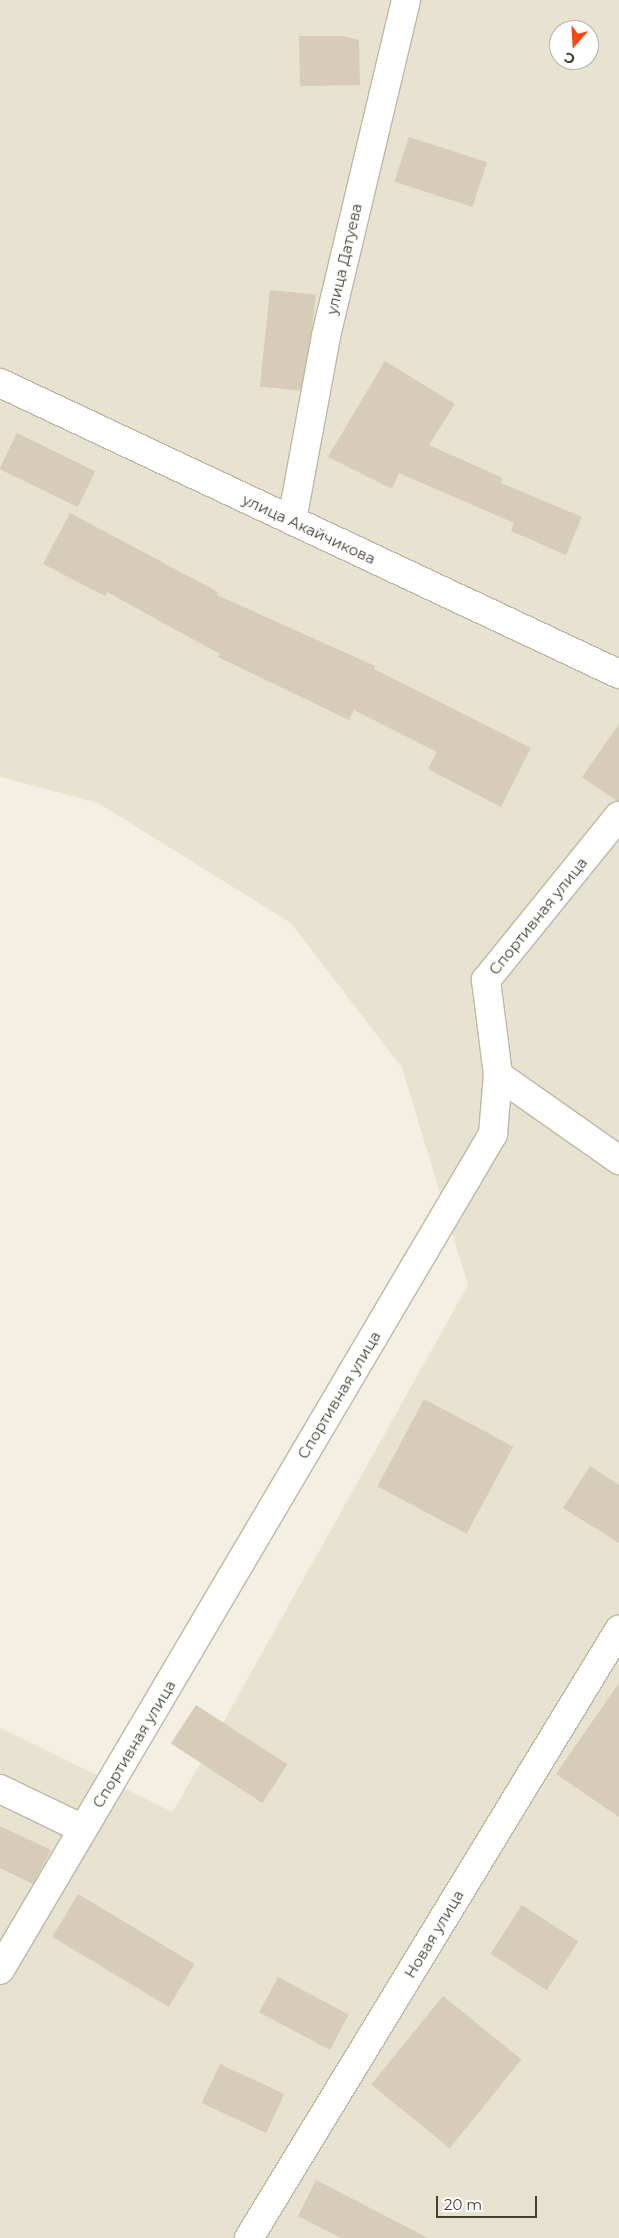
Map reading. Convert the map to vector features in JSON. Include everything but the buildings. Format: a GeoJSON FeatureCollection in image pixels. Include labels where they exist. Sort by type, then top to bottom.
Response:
{"type":"FeatureCollection","features":[{"type":"Feature","properties":{"kind":"street","name":"улица Датуева"},"geometry":{"type":"LineString","coordinates":[[292,520],[326,336],[406,0]]}},
{"type":"Feature","properties":{"kind":"street","name":"улица Акайчикова"},"geometry":{"type":"LineString","coordinates":[[0,383],[619,674]]}},
{"type":"Feature","properties":{"kind":"street","name":"Спортивная улица"},"geometry":{"type":"LineString","coordinates":[[0,1970],[493,1134],[498,1075],[486,980],[619,816]]}},
{"type":"Feature","properties":{"kind":"street"},"geometry":{"type":"LineString","coordinates":[[498,1075],[619,1160]]}},
{"type":"Feature","properties":{"kind":"street","name":"Новая улица"},"geometry":{"type":"LineString","coordinates":[[249,2238],[619,1630]]}},
{"type":"Feature","properties":{"kind":"street"},"geometry":{"type":"LineString","coordinates":[[0,1789],[84,1829]]}},
{"type":"Feature","properties":{"kind":"shaded area"},"geometry":{"type":"Polygon","coordinates":[[[0,0],[619,0],[619,2238],[0,2238],[0,1728],[173,1812],[468,1285],[402,1068],[291,923],[98,803],[0,777],[0,0]]]}}]}
